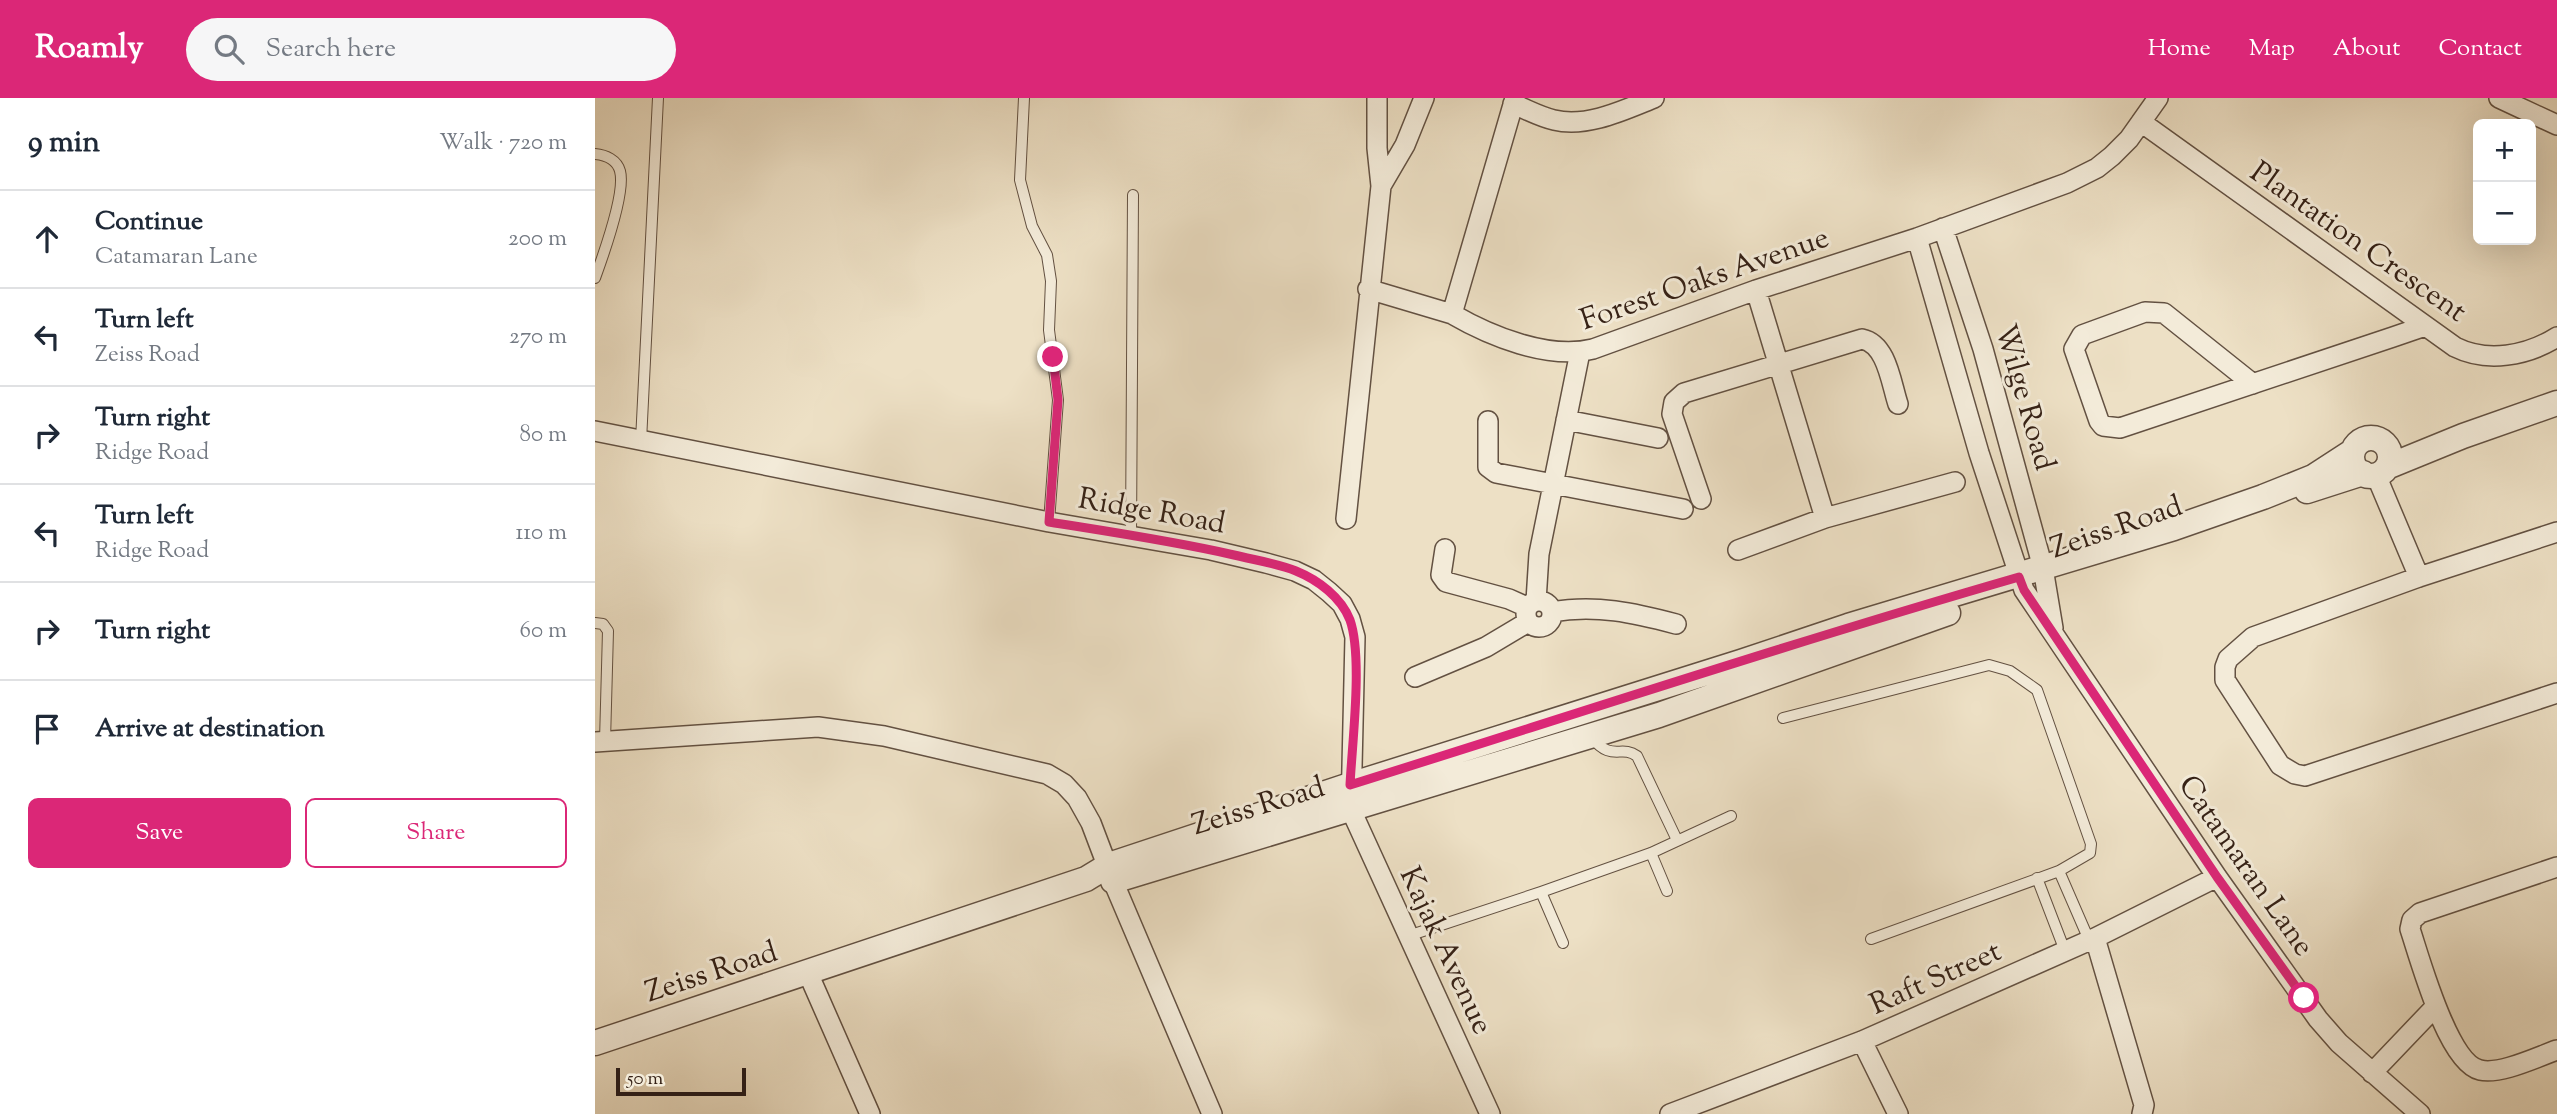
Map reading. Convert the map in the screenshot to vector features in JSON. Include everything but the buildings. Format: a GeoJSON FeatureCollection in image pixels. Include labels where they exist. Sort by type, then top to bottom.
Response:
{"type":"FeatureCollection","features":[{"type":"Feature","properties":{"kind":"street"},"geometry":{"type":"LineString","coordinates":[[1346,519],[1368,289],[1381,186],[1377,148],[1377,98]]}},
{"type":"Feature","properties":{"kind":"street"},"geometry":{"type":"LineString","coordinates":[[1381,186],[1405,145],[1425,98]]}},
{"type":"Feature","properties":{"kind":"street"},"geometry":{"type":"LineString","coordinates":[[1452,313],[1514,101],[1552,120],[1565,122],[1617,112],[1654,98]]}},
{"type":"Feature","properties":{"kind":"street","name":"Forest Oaks Avenue"},"geometry":{"type":"LineString","coordinates":[[1368,289],[1452,313],[1486,332],[1556,352],[1580,352],[1756,290],[1917,238],[2084,175],[2112,156],[2158,98]]}},
{"type":"Feature","properties":{"kind":"street"},"geometry":{"type":"LineString","coordinates":[[2499,98],[2557,125]]}},
{"type":"Feature","properties":{"kind":"street","name":"Plantation Crescent"},"geometry":{"type":"LineString","coordinates":[[2141,122],[2464,352],[2491,357],[2519,353],[2545,345],[2557,337]]}},
{"type":"Feature","properties":{"kind":"street","name":"Wilge Road"},"geometry":{"type":"LineString","coordinates":[[1943,228],[1983,349],[2033,579]]}},
{"type":"Feature","properties":{"kind":"street","name":"Wilge Road"},"geometry":{"type":"LineString","coordinates":[[1917,238],[1952,360],[2033,579]]}},
{"type":"Feature","properties":{"kind":"street"},"geometry":{"type":"LineString","coordinates":[[1756,290],[1825,518]]}},
{"type":"Feature","properties":{"kind":"street"},"geometry":{"type":"LineString","coordinates":[[2253,384],[2164,313],[2145,312],[2082,335],[2074,349],[2099,421],[2103,426],[2120,428],[2253,384],[2425,326]]}},
{"type":"Feature","properties":{"kind":"street"},"geometry":{"type":"LineString","coordinates":[[1701,499],[1672,414],[1674,402],[1684,393],[1862,339],[1871,341],[1881,351],[1898,404]]}},
{"type":"Feature","properties":{"kind":"street"},"geometry":{"type":"LineString","coordinates":[[1952,360],[1983,349]]}},
{"type":"Feature","properties":{"kind":"street"},"geometry":{"type":"LineString","coordinates":[[1536,610],[1539,554],[1580,352]]}},
{"type":"Feature","properties":{"kind":"street","name":"Zeiss Road"},"geometry":{"type":"LineString","coordinates":[[595,1043],[1086,879],[1351,810],[1671,711],[1940,616],[2033,579],[2373,462],[2463,436],[2557,404]]}},
{"type":"Feature","properties":{"kind":"street"},"geometry":{"type":"LineString","coordinates":[[1566,420],[1658,438]]}},
{"type":"Feature","properties":{"kind":"street"},"geometry":{"type":"LineString","coordinates":[[1488,421],[1488,467],[1496,473],[1683,509]]}},
{"type":"Feature","properties":{"kind":"street","name":"Ridge Road"},"geometry":{"type":"LineString","coordinates":[[595,431],[1049,522],[1211,550],[1295,571],[1314,580],[1342,604],[1355,637],[1351,810]]}},
{"type":"Feature","properties":{"kind":"street"},"geometry":{"type":"LineString","coordinates":[[2373,462],[2419,577]]}},
{"type":"Feature","properties":{"kind":"street"},"geometry":{"type":"LineString","coordinates":[[1738,550],[1825,518],[1955,482]]}},
{"type":"Feature","properties":{"kind":"street"},"geometry":{"type":"LineString","coordinates":[[2557,532],[2419,577],[2253,637],[2228,659],[2225,667],[2225,680],[2280,765],[2295,774],[2305,776],[2557,692]]}},
{"type":"Feature","properties":{"kind":"street"},"geometry":{"type":"LineString","coordinates":[[1445,549],[1441,575],[1446,582],[1509,599],[1536,610],[1605,609],[1630,612],[1676,624]]}},
{"type":"Feature","properties":{"kind":"street","name":"Zeiss Road"},"geometry":{"type":"LineString","coordinates":[[1111,873],[1350,785],[1848,626],[2033,579]]}},
{"type":"Feature","properties":{"kind":"street","name":"Catamaran Lane"},"geometry":{"type":"LineString","coordinates":[[2033,579],[2053,633],[2217,877],[2319,1019],[2339,1043],[2418,1113]]}},
{"type":"Feature","properties":{"kind":"street"},"geometry":{"type":"LineString","coordinates":[[1415,677],[1486,647],[1536,610]]}},
{"type":"Feature","properties":{"kind":"street"},"geometry":{"type":"LineString","coordinates":[[600,741],[746,730],[828,728],[884,736],[1047,774],[1064,784],[1077,798],[1091,823],[1212,1114]]}},
{"type":"Feature","properties":{"kind":"street","name":"Kajak Avenue"},"geometry":{"type":"LineString","coordinates":[[1351,810],[1490,1114]]}},
{"type":"Feature","properties":{"kind":"street"},"geometry":{"type":"LineString","coordinates":[[2557,867],[2420,913],[2412,920],[2410,929],[2435,1007],[2464,1061],[2478,1070],[2502,1069],[2557,1050]]}},
{"type":"Feature","properties":{"kind":"street","name":"Raft Street"},"geometry":{"type":"LineString","coordinates":[[1670,1114],[1862,1041],[2092,939],[2217,877]]}},
{"type":"Feature","properties":{"kind":"street"},"geometry":{"type":"LineString","coordinates":[[2092,939],[2144,1105],[2142,1114]]}},
{"type":"Feature","properties":{"kind":"street"},"geometry":{"type":"LineString","coordinates":[[808,973],[870,1114]]}},
{"type":"Feature","properties":{"kind":"street"},"geometry":{"type":"LineString","coordinates":[[2372,1073],[2435,1007]]}},
{"type":"Feature","properties":{"kind":"street"},"geometry":{"type":"LineString","coordinates":[[1862,1041],[1898,1114]]}},
{"type":"Feature","properties":{"kind":"lane"},"geometry":{"type":"LineString","coordinates":[[641,441],[658,98]]}},
{"type":"Feature","properties":{"kind":"lane"},"geometry":{"type":"LineString","coordinates":[[1024,98],[1021,188],[1032,226],[1047,256],[1051,281],[1049,330],[1058,400],[1049,522]]}},
{"type":"Feature","properties":{"kind":"lane"},"geometry":{"type":"LineString","coordinates":[[595,154],[615,162],[621,178],[617,209],[595,278]]}},
{"type":"Feature","properties":{"kind":"lane"},"geometry":{"type":"LineString","coordinates":[[1131,536],[1133,195]]}},
{"type":"Feature","properties":{"kind":"lane"},"geometry":{"type":"LineString","coordinates":[[595,623],[603,624],[608,631],[600,741]]}},
{"type":"Feature","properties":{"kind":"lane"},"geometry":{"type":"LineString","coordinates":[[1783,718],[1989,665],[2010,671],[2037,690],[2091,844],[2090,853],[2059,871],[1871,939]]}},
{"type":"Feature","properties":{"kind":"lane"},"geometry":{"type":"LineString","coordinates":[[1590,736],[1601,749],[1608,752],[1633,753],[1637,756],[1677,840]]}},
{"type":"Feature","properties":{"kind":"lane"},"geometry":{"type":"LineString","coordinates":[[1408,936],[1651,852],[1731,816]]}},
{"type":"Feature","properties":{"kind":"lane"},"geometry":{"type":"LineString","coordinates":[[1651,852],[1667,891]]}},
{"type":"Feature","properties":{"kind":"lane"},"geometry":{"type":"LineString","coordinates":[[2059,871],[2092,939]]}},
{"type":"Feature","properties":{"kind":"lane"},"geometry":{"type":"LineString","coordinates":[[2037,878],[2065,951]]}},
{"type":"Feature","properties":{"kind":"lane"},"geometry":{"type":"LineString","coordinates":[[1541,892],[1563,943]]}},
{"type":"Feature","properties":{"kind":"route"},"geometry":{"type":"LineString","coordinates":[[1053,357],[1058,400],[1049,522],[1211,550],[1266,563],[1295,571],[1314,580],[1329,592],[1342,604],[1355,637],[1350,785],[1848,626],[2019,577],[2024,590],[2217,877],[2304,998]]}}]}
